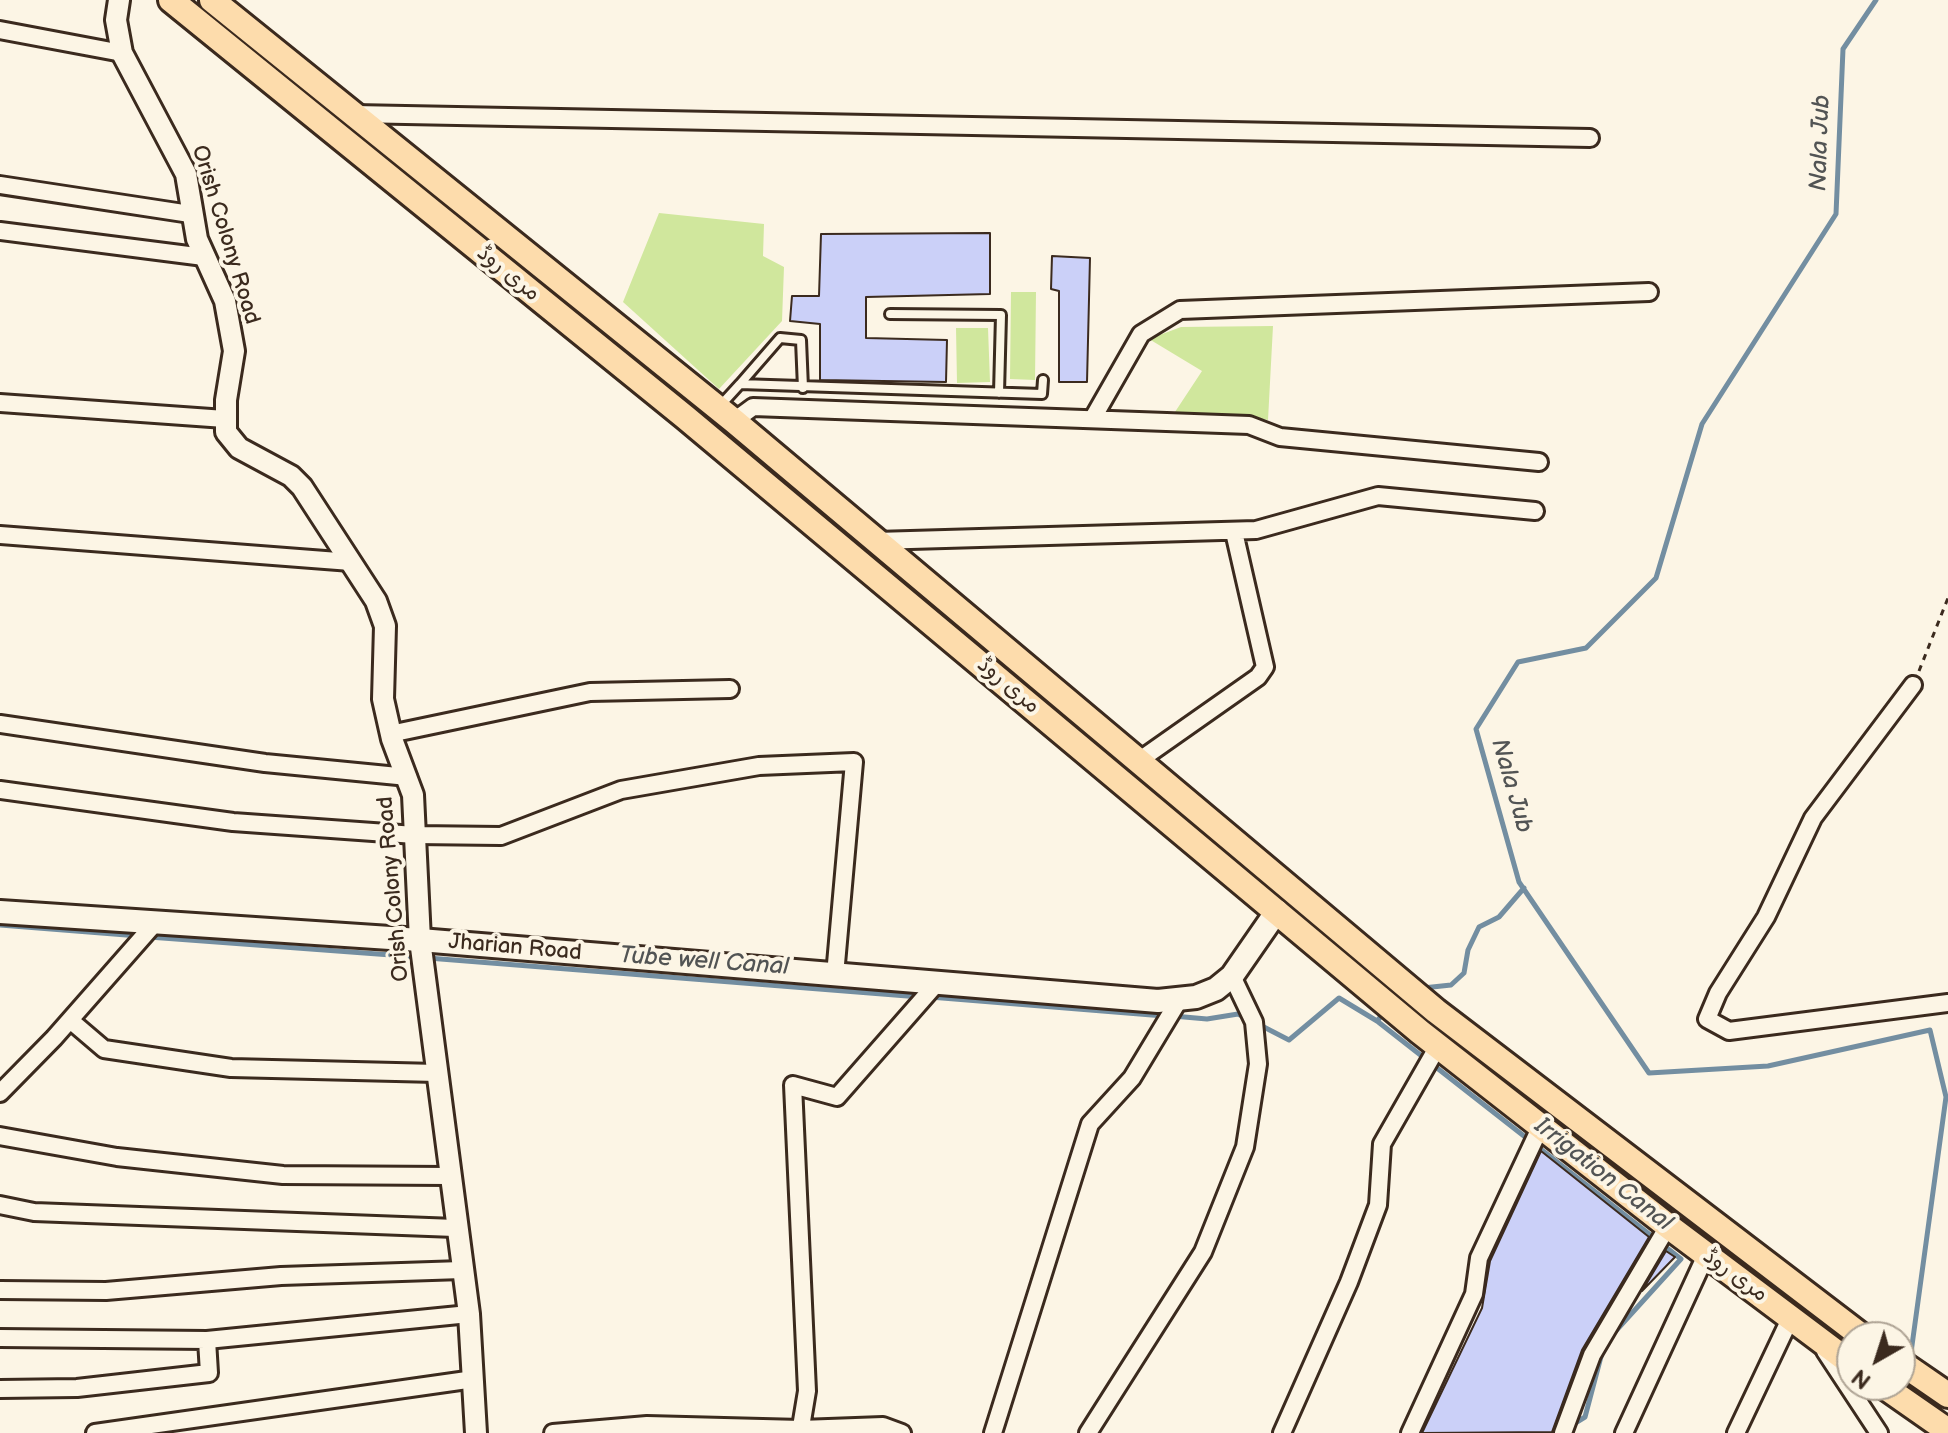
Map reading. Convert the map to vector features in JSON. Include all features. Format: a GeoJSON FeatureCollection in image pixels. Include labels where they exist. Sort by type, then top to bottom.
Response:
{"type":"FeatureCollection","features":[{"type":"Feature","properties":{"kind":"main road","name":"مری روڈ"},"geometry":{"type":"LineString","coordinates":[[171,0],[594,344],[1429,1039],[1540,1128],[1836,1351]]}},
{"type":"Feature","properties":{"kind":"main road","name":"مری روڈ"},"geometry":{"type":"LineString","coordinates":[[218,3],[726,414],[1436,1011],[1841,1321]]}},
{"type":"Feature","properties":{"kind":"main road"},"geometry":{"type":"LineString","coordinates":[[594,344],[611,322]]}},
{"type":"Feature","properties":{"kind":"main road"},"geometry":{"type":"LineString","coordinates":[[1051,722],[1067,703]]}},
{"type":"Feature","properties":{"kind":"main road","name":"Jharian Road"},"geometry":{"type":"LineString","coordinates":[[0,912],[420,940],[1179,1000],[1216,989],[1232,976],[1277,911]]}},
{"type":"Feature","properties":{"kind":"main road"},"geometry":{"type":"LineString","coordinates":[[1589,1165],[1605,1142]]}},
{"type":"Feature","properties":{"kind":"main road"},"geometry":{"type":"LineString","coordinates":[[1916,1373],[1948,1395]]}},
{"type":"Feature","properties":{"kind":"main road"},"geometry":{"type":"LineString","coordinates":[[1905,1401],[1946,1430]]}},
{"type":"Feature","properties":{"kind":"street","name":"Orish Colony Road"},"geometry":{"type":"LineString","coordinates":[[119,0],[116,20],[122,53],[186,174],[190,214],[204,257],[225,301],[233,335],[226,432],[239,448],[291,476],[302,487],[376,601],[385,626],[383,699],[390,734],[413,795],[420,940],[455,1228],[469,1314],[476,1433]]}},
{"type":"Feature","properties":{"kind":"street"},"geometry":{"type":"LineString","coordinates":[[0,30],[122,53]]}},
{"type":"Feature","properties":{"kind":"street"},"geometry":{"type":"LineString","coordinates":[[354,114],[1590,138]]}},
{"type":"Feature","properties":{"kind":"street"},"geometry":{"type":"LineString","coordinates":[[0,185],[190,214]]}},
{"type":"Feature","properties":{"kind":"street"},"geometry":{"type":"LineString","coordinates":[[0,231],[204,257]]}},
{"type":"Feature","properties":{"kind":"street"},"geometry":{"type":"LineString","coordinates":[[1093,418],[1141,334],[1180,310],[1649,292]]}},
{"type":"Feature","properties":{"kind":"street"},"geometry":{"type":"LineString","coordinates":[[0,403],[225,419]]}},
{"type":"Feature","properties":{"kind":"street"},"geometry":{"type":"LineString","coordinates":[[726,414],[753,407],[1249,425],[1280,437],[1539,462]]}},
{"type":"Feature","properties":{"kind":"street"},"geometry":{"type":"LineString","coordinates":[[876,541],[1234,532],[1256,530],[1378,496],[1535,511]]}},
{"type":"Feature","properties":{"kind":"street"},"geometry":{"type":"LineString","coordinates":[[1137,762],[1258,677],[1265,667],[1234,532]]}},
{"type":"Feature","properties":{"kind":"street"},"geometry":{"type":"LineString","coordinates":[[0,535],[351,562]]}},
{"type":"Feature","properties":{"kind":"street"},"geometry":{"type":"LineString","coordinates":[[1913,685],[1813,818],[1766,917],[1718,993],[1707,1019],[1729,1031],[1948,1003]]}},
{"type":"Feature","properties":{"kind":"street"},"geometry":{"type":"LineString","coordinates":[[390,734],[590,692],[730,689]]}},
{"type":"Feature","properties":{"kind":"street"},"geometry":{"type":"LineString","coordinates":[[0,724],[265,763],[408,777]]}},
{"type":"Feature","properties":{"kind":"street"},"geometry":{"type":"LineString","coordinates":[[0,790],[233,822],[415,835],[501,836],[621,790],[759,766],[854,762],[835,975]]}},
{"type":"Feature","properties":{"kind":"street"},"geometry":{"type":"LineString","coordinates":[[0,1093],[70,1020],[156,922]]}},
{"type":"Feature","properties":{"kind":"street"},"geometry":{"type":"LineString","coordinates":[[1088,1433],[1203,1252],[1245,1147],[1258,1064],[1254,1022],[1232,976]]}},
{"type":"Feature","properties":{"kind":"street"},"geometry":{"type":"LineString","coordinates":[[801,1431],[807,1391],[793,1085],[837,1097],[937,983]]}},
{"type":"Feature","properties":{"kind":"street"},"geometry":{"type":"LineString","coordinates":[[993,1433],[1090,1124],[1132,1078],[1179,1000]]}},
{"type":"Feature","properties":{"kind":"street"},"geometry":{"type":"LineString","coordinates":[[70,1020],[104,1049],[231,1068],[437,1073]]}},
{"type":"Feature","properties":{"kind":"street"},"geometry":{"type":"LineString","coordinates":[[1282,1433],[1349,1282],[1378,1205],[1382,1144],[1429,1039]]}},
{"type":"Feature","properties":{"kind":"street"},"geometry":{"type":"LineString","coordinates":[[1410,1433],[1474,1294],[1479,1258],[1540,1128]]}},
{"type":"Feature","properties":{"kind":"street"},"geometry":{"type":"LineString","coordinates":[[0,1136],[117,1157],[283,1175],[449,1176]]}},
{"type":"Feature","properties":{"kind":"street"},"geometry":{"type":"LineString","coordinates":[[0,1205],[34,1212],[455,1228]]}},
{"type":"Feature","properties":{"kind":"street"},"geometry":{"type":"LineString","coordinates":[[1563,1432],[1592,1355],[1668,1226]]}},
{"type":"Feature","properties":{"kind":"street"},"geometry":{"type":"LineString","coordinates":[[1624,1433],[1706,1255]]}},
{"type":"Feature","properties":{"kind":"street"},"geometry":{"type":"LineString","coordinates":[[0,1290],[106,1291],[281,1276],[462,1270]]}},
{"type":"Feature","properties":{"kind":"street"},"geometry":{"type":"LineString","coordinates":[[0,1338],[207,1340],[469,1314]]}},
{"type":"Feature","properties":{"kind":"street"},"geometry":{"type":"LineString","coordinates":[[1736,1433],[1791,1317]]}},
{"type":"Feature","properties":{"kind":"street"},"geometry":{"type":"LineString","coordinates":[[1813,1333],[1879,1433]]}},
{"type":"Feature","properties":{"kind":"street"},"geometry":{"type":"LineString","coordinates":[[0,1389],[77,1388],[209,1373],[207,1340]]}},
{"type":"Feature","properties":{"kind":"street"},"geometry":{"type":"LineString","coordinates":[[95,1433],[474,1379]]}},
{"type":"Feature","properties":{"kind":"street"},"geometry":{"type":"LineString","coordinates":[[553,1433],[647,1425],[801,1431],[866,1430],[883,1426],[902,1433]]}},
{"type":"Feature","properties":{"kind":"lane"},"geometry":{"type":"LineString","coordinates":[[890,314],[1001,315],[999,393]]}},
{"type":"Feature","properties":{"kind":"lane"},"geometry":{"type":"LineString","coordinates":[[726,414],[740,384],[780,338],[801,340],[803,388]]}},
{"type":"Feature","properties":{"kind":"lane"},"geometry":{"type":"LineString","coordinates":[[740,384],[1042,394],[1043,380]]}},
{"type":"Feature","properties":{"kind":"path"},"geometry":{"type":"LineString","coordinates":[[1913,685],[1948,598]]}},
{"type":"Feature","properties":{"kind":"green space"},"geometry":{"type":"Polygon","coordinates":[[[659,213],[764,224],[763,256],[784,267],[782,321],[719,389],[623,302],[659,213]]]}},
{"type":"Feature","properties":{"kind":"green space"},"geometry":{"type":"Polygon","coordinates":[[[1011,292],[1036,292],[1035,380],[1010,379],[1011,292]]]}},
{"type":"Feature","properties":{"kind":"green space"},"geometry":{"type":"Polygon","coordinates":[[[1273,326],[1268,420],[1237,414],[1173,415],[1202,371],[1149,339],[1181,327],[1273,326]]]}},
{"type":"Feature","properties":{"kind":"green space"},"geometry":{"type":"Polygon","coordinates":[[[956,328],[988,328],[990,382],[957,383],[956,328]]]}},
{"type":"Feature","properties":{"kind":"building"},"geometry":{"type":"Polygon","coordinates":[[[990,233],[990,294],[866,297],[866,338],[947,340],[946,382],[820,380],[820,324],[790,321],[792,296],[819,296],[821,234],[990,233]]]}},
{"type":"Feature","properties":{"kind":"building"},"geometry":{"type":"Polygon","coordinates":[[[1052,256],[1090,258],[1087,382],[1059,382],[1059,291],[1051,289],[1052,256]]]}},
{"type":"Feature","properties":{"kind":"building"},"geometry":{"type":"Polygon","coordinates":[[[1541,1151],[1649,1237],[1582,1350],[1552,1432],[1422,1433],[1482,1308],[1490,1261],[1541,1151]]]}},
{"type":"Feature","properties":{"kind":"building"},"geometry":{"type":"Polygon","coordinates":[[[1666,1251],[1675,1257],[1642,1291],[1666,1251]]]}},
{"type":"Feature","properties":{"kind":"waterway","name":"Nala Jub"},"geometry":{"type":"LineString","coordinates":[[1876,0],[1843,49],[1836,214],[1702,424],[1656,578],[1586,648],[1518,662],[1476,729],[1519,882],[1649,1073],[1768,1066],[1930,1030],[1946,1097],[1915,1321]]}},
{"type":"Feature","properties":{"kind":"waterway","name":"Irrigation Canal"},"geometry":{"type":"LineString","coordinates":[[1423,988],[1451,985],[1464,973],[1468,950],[1479,927],[1499,917],[1524,888]]}},
{"type":"Feature","properties":{"kind":"waterway","name":"Tube well Canal"},"geometry":{"type":"LineString","coordinates":[[0,925],[139,936]]}},
{"type":"Feature","properties":{"kind":"waterway","name":"Tube well Canal"},"geometry":{"type":"LineString","coordinates":[[149,937],[418,957]]}},
{"type":"Feature","properties":{"kind":"waterway","name":"Tube well Canal"},"geometry":{"type":"LineString","coordinates":[[428,958],[920,997]]}},
{"type":"Feature","properties":{"kind":"waterway","name":"Tube well Canal"},"geometry":{"type":"LineString","coordinates":[[930,997],[1164,1016]]}},
{"type":"Feature","properties":{"kind":"waterway","name":"Tube well Canal"},"geometry":{"type":"LineString","coordinates":[[1258,1024],[1289,1040],[1339,998],[1377,1021]]}},
{"type":"Feature","properties":{"kind":"waterway","name":"Irrigation Canal"},"geometry":{"type":"LineString","coordinates":[[1384,1013],[1377,1021],[1681,1259],[1613,1334]]}},
{"type":"Feature","properties":{"kind":"waterway","name":"Tube well Canal"},"geometry":{"type":"LineString","coordinates":[[1173,1016],[1207,1019],[1238,1014],[1246,1018]]}},
{"type":"Feature","properties":{"kind":"waterway","name":"Irrigation Canal"},"geometry":{"type":"LineString","coordinates":[[1572,1425],[1585,1417],[1603,1349]]}}]}
